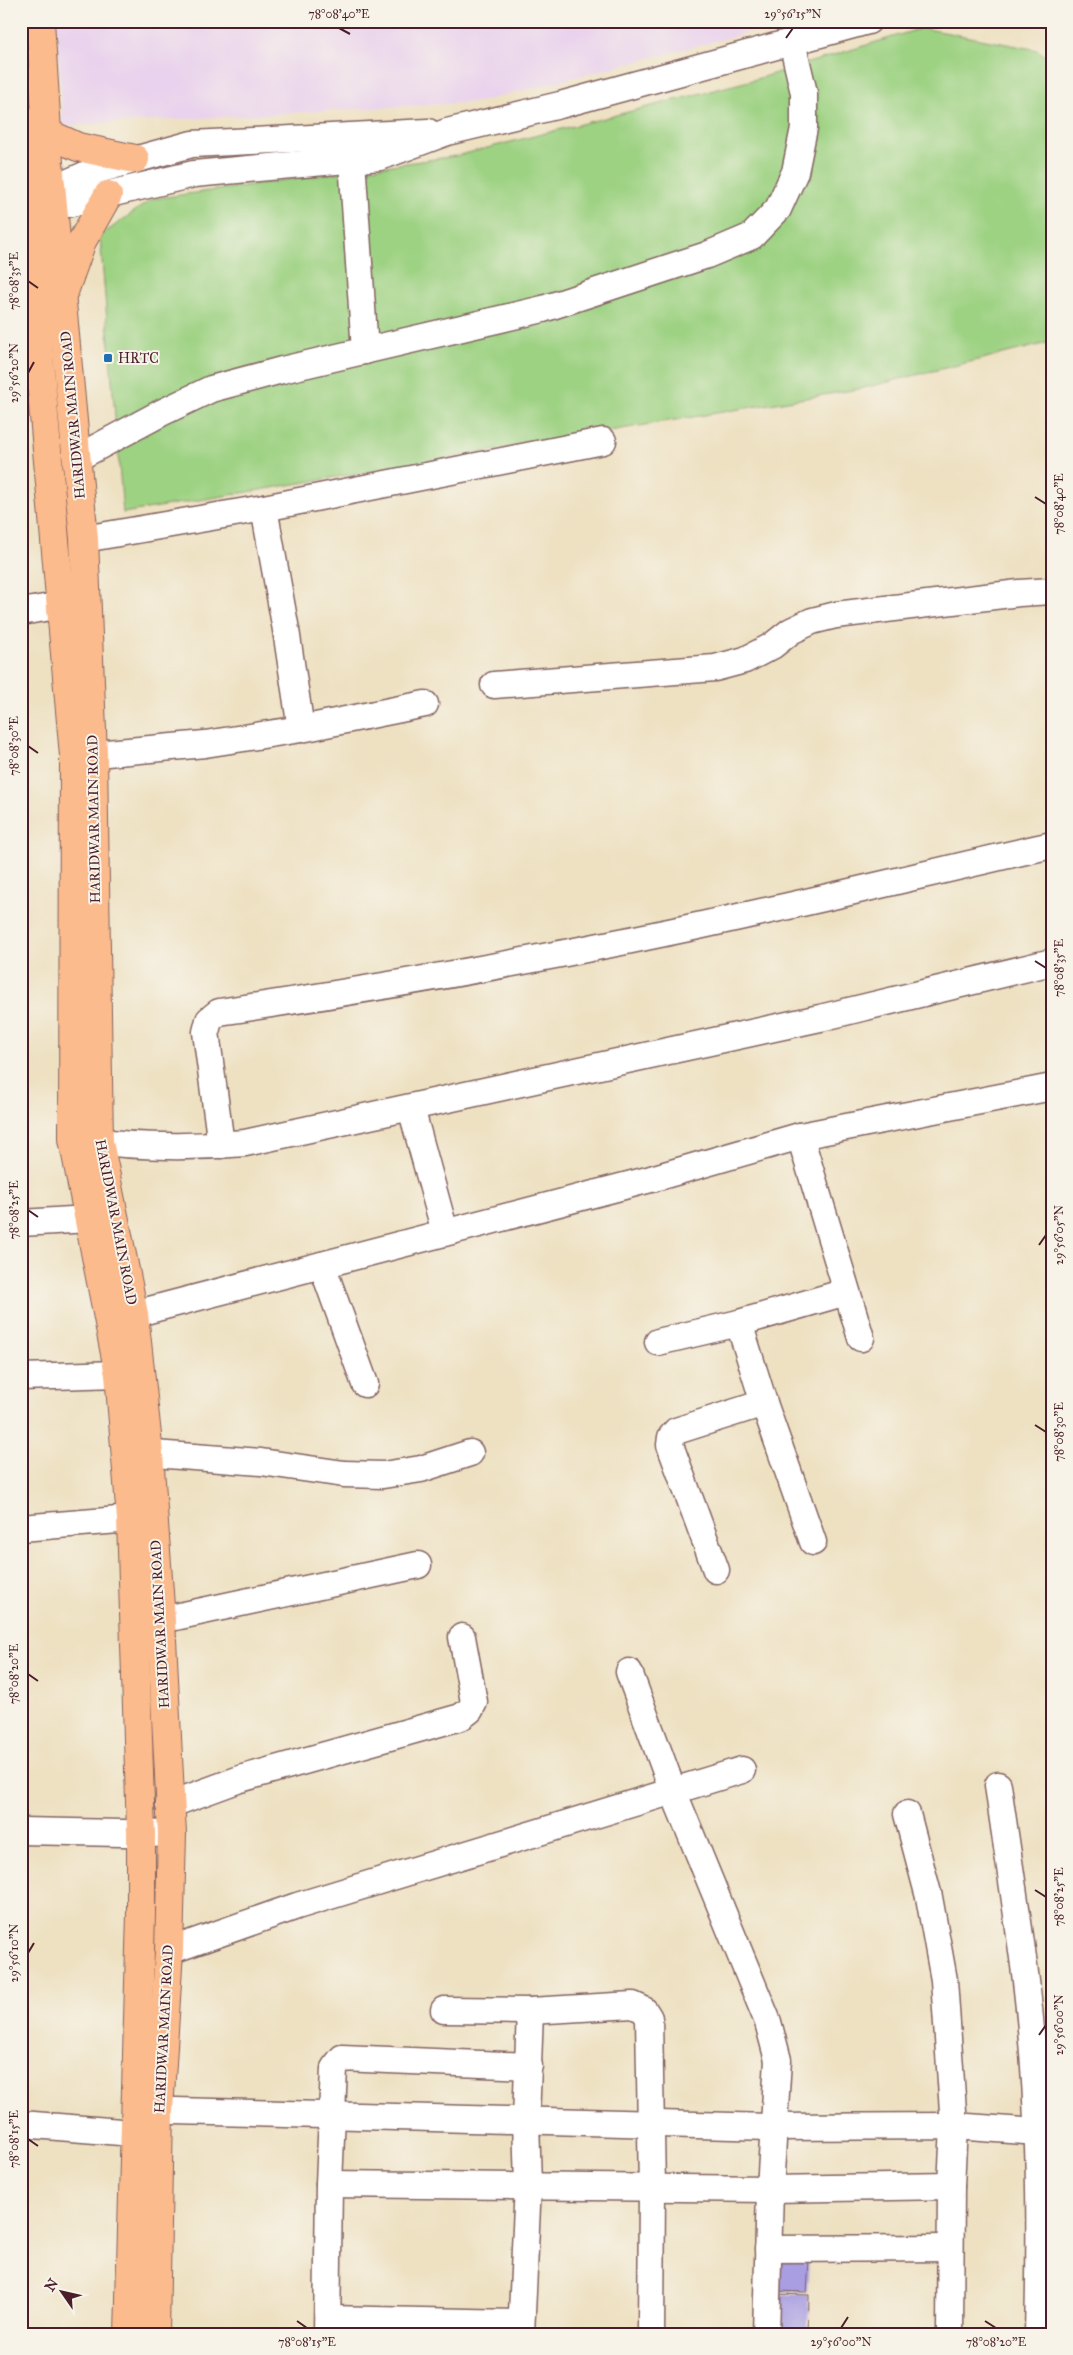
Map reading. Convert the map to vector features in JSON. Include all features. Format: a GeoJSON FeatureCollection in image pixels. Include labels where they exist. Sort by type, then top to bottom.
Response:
{"type":"FeatureCollection","features":[{"type":"Feature","properties":{"kind":"main road","name":"HARIDWAR MAIN ROAD"},"geometry":{"type":"LineString","coordinates":[[40,21],[47,134],[40,199],[27,269],[42,392],[62,605],[84,755]]}},
{"type":"Feature","properties":{"kind":"main road","name":"HARIDWAR MAIN ROAD"},"geometry":{"type":"LineString","coordinates":[[21,118],[62,297],[84,539],[86,1140],[89,1218],[119,1374],[137,1453],[161,1620],[169,1805],[172,1834],[170,1951],[147,2122],[128,2334]]}},
{"type":"Feature","properties":{"kind":"main road"},"geometry":{"type":"LineString","coordinates":[[47,134],[78,147],[135,159]]}},
{"type":"Feature","properties":{"kind":"main road"},"geometry":{"type":"LineString","coordinates":[[62,297],[82,241],[108,195]]}},
{"type":"Feature","properties":{"kind":"main road","name":"HARIDWAR MAIN ROAD"},"geometry":{"type":"LineString","coordinates":[[86,1140],[134,1314],[137,1453],[131,1519],[141,1834],[141,1914],[147,2122],[155,2334]]}},
{"type":"Feature","properties":{"kind":"street"},"geometry":{"type":"LineString","coordinates":[[40,199],[108,195],[194,174],[380,157],[447,132],[560,105],[868,21]]}},
{"type":"Feature","properties":{"kind":"street"},"geometry":{"type":"LineString","coordinates":[[77,458],[161,412],[211,389],[282,370],[543,309],[707,255],[752,236],[778,209],[795,172],[804,128],[804,93],[792,42]]}},
{"type":"Feature","properties":{"kind":"street"},"geometry":{"type":"LineString","coordinates":[[40,199],[135,159],[192,144],[406,132],[447,132]]}},
{"type":"Feature","properties":{"kind":"street"},"geometry":{"type":"LineString","coordinates":[[352,160],[365,352]]}},
{"type":"Feature","properties":{"kind":"street"},"geometry":{"type":"LineString","coordinates":[[84,539],[264,508],[603,441]]}},
{"type":"Feature","properties":{"kind":"street"},"geometry":{"type":"LineString","coordinates":[[264,508],[286,630],[301,729]]}},
{"type":"Feature","properties":{"kind":"street"},"geometry":{"type":"LineString","coordinates":[[494,685],[715,668],[745,660],[812,621],[828,617],[1019,593],[1052,591]]}},
{"type":"Feature","properties":{"kind":"street"},"geometry":{"type":"LineString","coordinates":[[21,612],[62,605]]}},
{"type":"Feature","properties":{"kind":"street"},"geometry":{"type":"LineString","coordinates":[[84,755],[205,744],[301,729],[425,704]]}},
{"type":"Feature","properties":{"kind":"street"},"geometry":{"type":"LineString","coordinates":[[221,1145],[206,1032],[209,1020],[219,1012],[392,985],[578,951],[756,914],[1052,845]]}},
{"type":"Feature","properties":{"kind":"street"},"geometry":{"type":"LineString","coordinates":[[86,1140],[221,1145],[254,1141],[820,1018],[1052,962]]}},
{"type":"Feature","properties":{"kind":"street"},"geometry":{"type":"LineString","coordinates":[[134,1314],[651,1179],[800,1136],[1052,1087]]}},
{"type":"Feature","properties":{"kind":"street"},"geometry":{"type":"LineString","coordinates":[[410,1108],[445,1232]]}},
{"type":"Feature","properties":{"kind":"street"},"geometry":{"type":"LineString","coordinates":[[800,1136],[860,1338]]}},
{"type":"Feature","properties":{"kind":"street"},"geometry":{"type":"LineString","coordinates":[[21,1223],[89,1218]]}},
{"type":"Feature","properties":{"kind":"street"},"geometry":{"type":"LineString","coordinates":[[322,1265],[365,1384]]}},
{"type":"Feature","properties":{"kind":"street"},"geometry":{"type":"LineString","coordinates":[[658,1342],[739,1323],[846,1292]]}},
{"type":"Feature","properties":{"kind":"street"},"geometry":{"type":"LineString","coordinates":[[739,1323],[764,1403],[814,1542]]}},
{"type":"Feature","properties":{"kind":"street"},"geometry":{"type":"LineString","coordinates":[[21,1377],[119,1374]]}},
{"type":"Feature","properties":{"kind":"street"},"geometry":{"type":"LineString","coordinates":[[716,1570],[670,1445],[671,1437],[676,1431],[764,1403]]}},
{"type":"Feature","properties":{"kind":"street"},"geometry":{"type":"LineString","coordinates":[[137,1453],[261,1462],[344,1474],[383,1475],[422,1469],[470,1453]]}},
{"type":"Feature","properties":{"kind":"street"},"geometry":{"type":"LineString","coordinates":[[21,1528],[131,1519]]}},
{"type":"Feature","properties":{"kind":"street"},"geometry":{"type":"LineString","coordinates":[[161,1620],[418,1565]]}},
{"type":"Feature","properties":{"kind":"street"},"geometry":{"type":"LineString","coordinates":[[169,1805],[240,1779],[461,1717],[470,1710],[474,1702],[462,1637]]}},
{"type":"Feature","properties":{"kind":"street"},"geometry":{"type":"LineString","coordinates":[[628,1672],[673,1791],[768,2022],[778,2060],[770,2190],[766,2334]]}},
{"type":"Feature","properties":{"kind":"street"},"geometry":{"type":"LineString","coordinates":[[170,1951],[297,1906],[742,1770]]}},
{"type":"Feature","properties":{"kind":"street"},"geometry":{"type":"LineString","coordinates":[[998,1785],[1045,2132],[1038,2334]]}},
{"type":"Feature","properties":{"kind":"street"},"geometry":{"type":"LineString","coordinates":[[907,1814],[929,1897],[944,1980],[954,2126],[951,2186],[950,2334]]}},
{"type":"Feature","properties":{"kind":"street"},"geometry":{"type":"LineString","coordinates":[[21,1831],[172,1834]]}},
{"type":"Feature","properties":{"kind":"street"},"geometry":{"type":"LineString","coordinates":[[444,2010],[530,2011],[633,2005],[644,2010],[649,2018],[652,2188],[651,2334]]}},
{"type":"Feature","properties":{"kind":"street"},"geometry":{"type":"LineString","coordinates":[[529,2066],[342,2058],[337,2062],[334,2068],[331,2115],[328,2326],[521,2329],[528,2185],[526,2121],[529,2066],[530,2011]]}},
{"type":"Feature","properties":{"kind":"street"},"geometry":{"type":"LineString","coordinates":[[21,2124],[147,2122],[331,2115],[651,2124],[954,2126],[1045,2132]]}},
{"type":"Feature","properties":{"kind":"street"},"geometry":{"type":"LineString","coordinates":[[329,2184],[528,2185],[770,2190],[951,2186]]}},
{"type":"Feature","properties":{"kind":"street"},"geometry":{"type":"LineString","coordinates":[[768,2249],[950,2248]]}},
{"type":"Feature","properties":{"kind":"shaded area"},"geometry":{"type":"Polygon","coordinates":[[[56,21],[794,21],[478,102],[63,126],[56,21]]]}},
{"type":"Feature","properties":{"kind":"green space"},"geometry":{"type":"Polygon","coordinates":[[[922,28],[1038,50],[1052,62],[1052,342],[859,389],[123,513],[100,236],[152,199],[456,156],[753,80],[922,28]]]}},
{"type":"Feature","properties":{"kind":"building"},"geometry":{"type":"Polygon","coordinates":[[[775,2257],[809,2259],[807,2292],[774,2291],[775,2257]]]}},
{"type":"Feature","properties":{"kind":"building"},"geometry":{"type":"Polygon","coordinates":[[[773,2294],[809,2295],[808,2334],[771,2334],[773,2294]]]}},
{"type":"Feature","properties":{"kind":"place","name":"HRTC"},"geometry":{"type":"Point","coordinates":[108,358]}}]}
